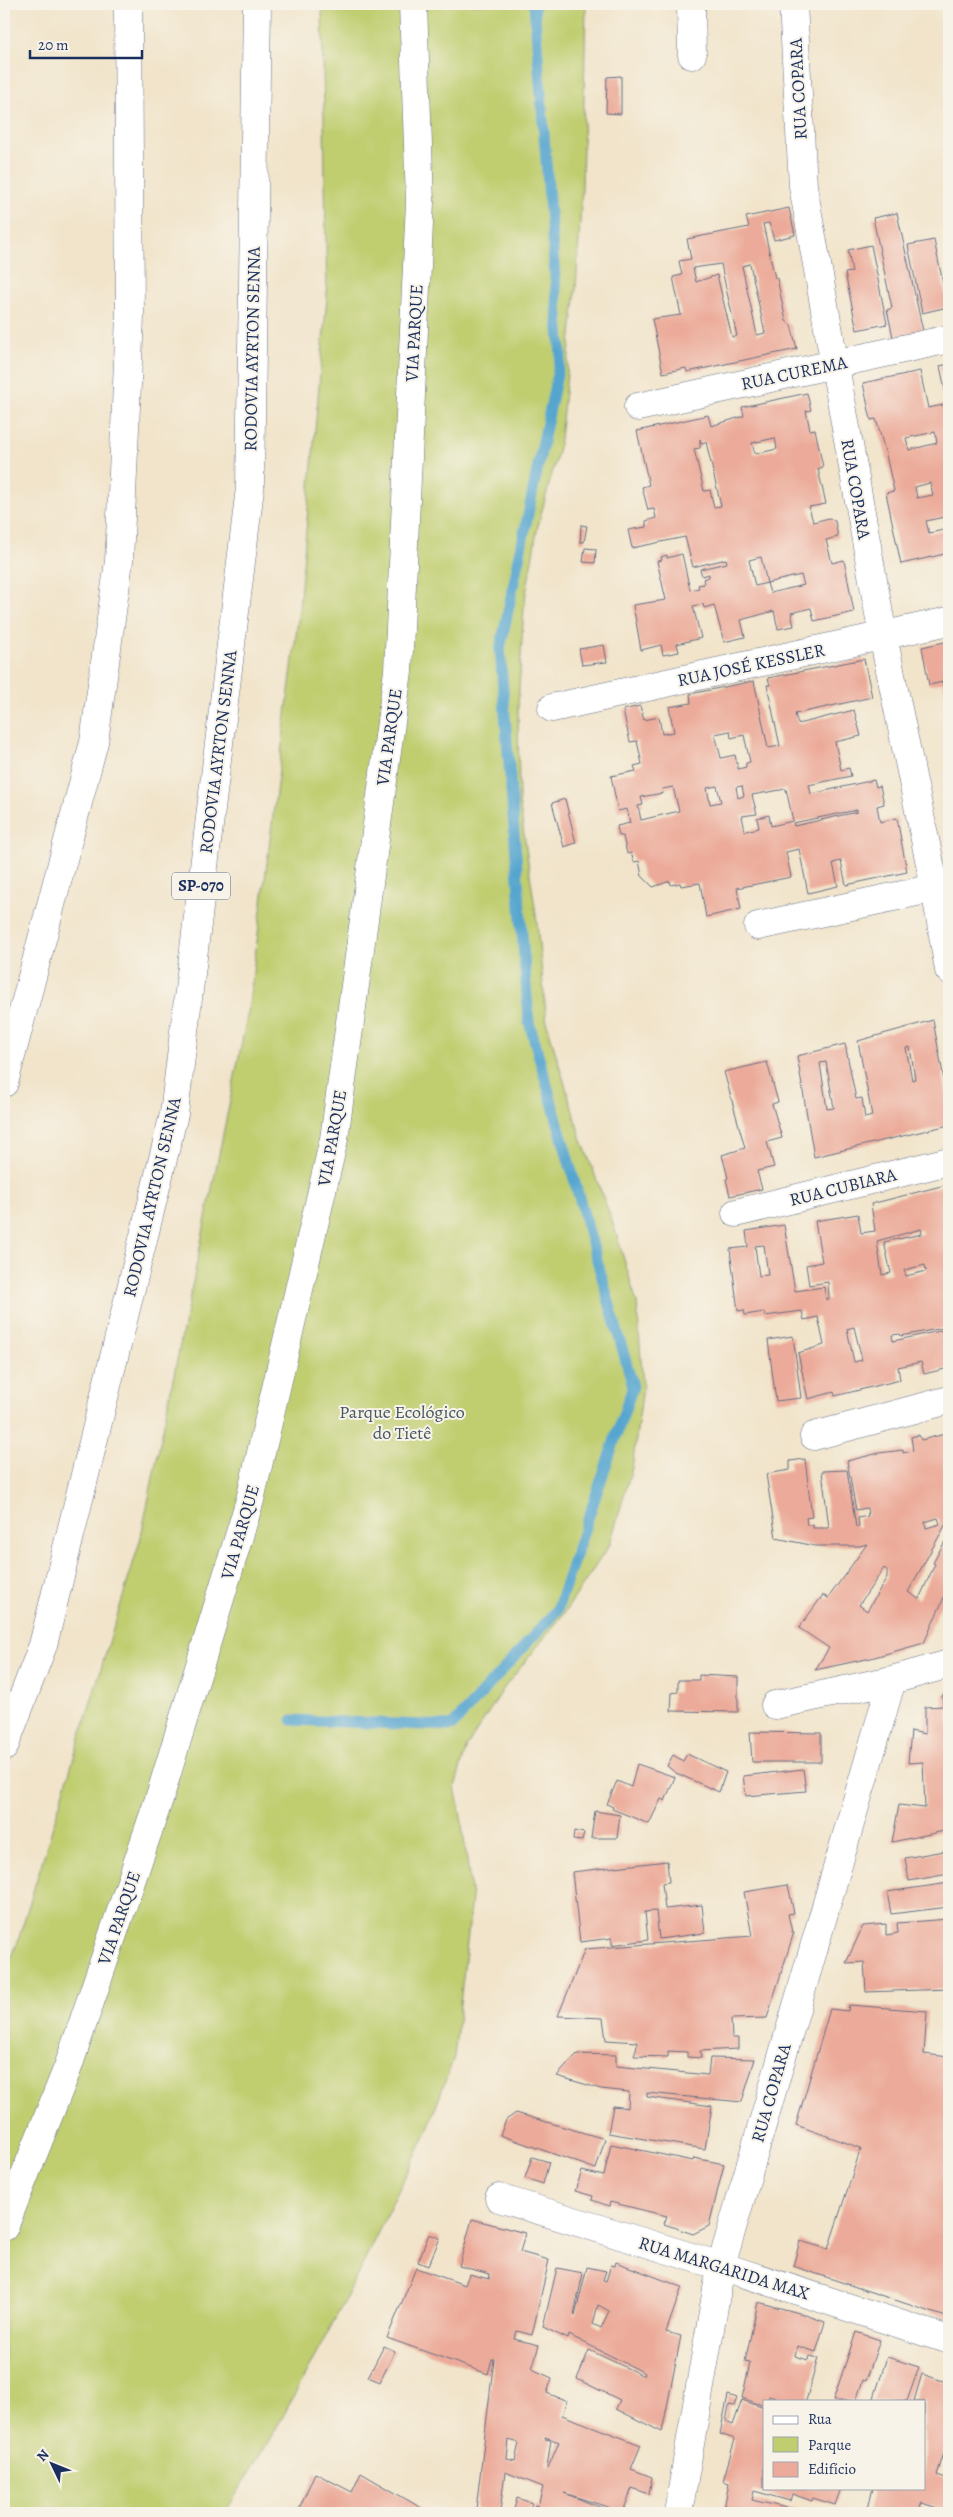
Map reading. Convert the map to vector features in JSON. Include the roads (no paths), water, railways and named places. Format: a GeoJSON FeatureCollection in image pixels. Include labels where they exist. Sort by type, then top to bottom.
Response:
{"type":"FeatureCollection","features":[{"type":"Feature","properties":{"kind":"main road"},"geometry":{"type":"LineString","coordinates":[[4,1082],[94,742],[119,561],[130,317],[128,4]]}},
{"type":"Feature","properties":{"kind":"main road","name":"RODOVIA AYRTON SENNA"},"geometry":{"type":"LineString","coordinates":[[4,1747],[43,1645],[174,1114],[250,488],[257,4]]}},
{"type":"Feature","properties":{"kind":"main road","name":"VIA PARQUE"},"geometry":{"type":"LineString","coordinates":[[4,2227],[68,2067],[160,1796],[239,1538],[250,1500],[334,1139],[398,671],[420,202],[413,4]]}},
{"type":"Feature","properties":{"kind":"main road"},"geometry":{"type":"LineString","coordinates":[[692,4],[692,55]]}},
{"type":"Feature","properties":{"kind":"main road","name":"RUA COPARA"},"geometry":{"type":"LineString","coordinates":[[793,4],[803,186],[833,364],[883,636],[942,887],[949,970]]}},
{"type":"Feature","properties":{"kind":"main road","name":"RUA CUREMA"},"geometry":{"type":"LineString","coordinates":[[638,407],[949,339]]}},
{"type":"Feature","properties":{"kind":"main road","name":"RUA JOSÉ KESSLER"},"geometry":{"type":"LineString","coordinates":[[552,708],[949,621]]}},
{"type":"Feature","properties":{"kind":"main road"},"geometry":{"type":"LineString","coordinates":[[758,926],[942,887]]}},
{"type":"Feature","properties":{"kind":"main road","name":"RUA CUBIARA"},"geometry":{"type":"LineString","coordinates":[[736,1213],[949,1161]]}},
{"type":"Feature","properties":{"kind":"main road"},"geometry":{"type":"LineString","coordinates":[[814,1436],[949,1400]]}},
{"type":"Feature","properties":{"kind":"main road"},"geometry":{"type":"LineString","coordinates":[[775,1705],[892,1680],[949,1664]]}},
{"type":"Feature","properties":{"kind":"main road","name":"RUA COPARA"},"geometry":{"type":"LineString","coordinates":[[678,2513],[721,2266],[892,1680]]}},
{"type":"Feature","properties":{"kind":"main road","name":"RUA MARGARIDA MAX"},"geometry":{"type":"LineString","coordinates":[[499,2198],[721,2266],[949,2340]]}},
{"type":"Feature","properties":{"kind":"waterway"},"geometry":{"type":"LineString","coordinates":[[292,1720],[452,1726],[557,1610],[633,1386],[529,1022],[500,650],[561,355],[534,4]]}},
{"type":"Feature","properties":{"kind":"park label","name":"Parque Ecológico do Tietê"},"geometry":{"type":"Point","coordinates":[402,1422]}}]}
